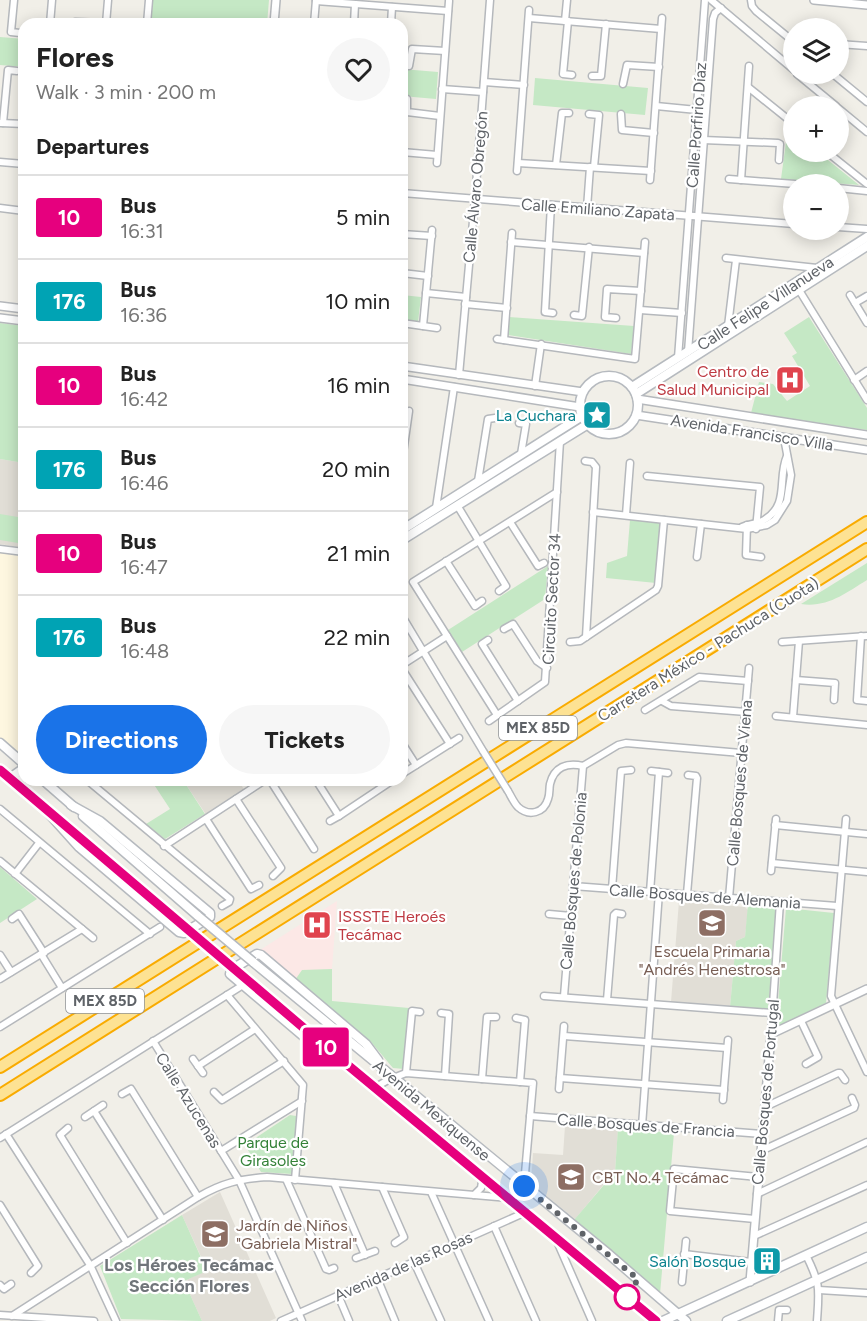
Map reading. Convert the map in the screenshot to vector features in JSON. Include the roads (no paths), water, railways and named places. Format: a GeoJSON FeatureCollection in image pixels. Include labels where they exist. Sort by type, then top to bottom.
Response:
{"type":"FeatureCollection","features":[{"type":"Feature","properties":{"kind":"highway","name":"Carretera México - Pachuca (Cuota)"},"geometry":{"type":"LineString","coordinates":[[0,1067],[867,522]]}},
{"type":"Feature","properties":{"kind":"highway","name":"Carretera México - Pachuca (Cuota)"},"geometry":{"type":"LineString","coordinates":[[0,1095],[867,549]]}},
{"type":"Feature","properties":{"kind":"main road","name":"Calle Felipe Villanueva"},"geometry":{"type":"LineString","coordinates":[[635,393],[678,358],[867,237]]}},
{"type":"Feature","properties":{"kind":"main road","name":"Calle Felipe Villanueva"},"geometry":{"type":"LineString","coordinates":[[635,393],[867,246]]}},
{"type":"Feature","properties":{"kind":"main road"},"geometry":{"type":"LineString","coordinates":[[606,376],[625,381],[635,393],[636,415],[628,427],[614,433],[600,432],[588,424],[581,411],[583,392],[589,384],[606,376]]}},
{"type":"Feature","properties":{"kind":"main road"},"geometry":{"type":"LineString","coordinates":[[408,526],[521,454],[581,411]]}},
{"type":"Feature","properties":{"kind":"main road"},"geometry":{"type":"LineString","coordinates":[[408,536],[588,424]]}},
{"type":"Feature","properties":{"kind":"main road"},"geometry":{"type":"LineString","coordinates":[[0,743],[18,759]]}},
{"type":"Feature","properties":{"kind":"main road","name":"Avenida Mexiquense"},"geometry":{"type":"LineString","coordinates":[[0,770],[17,779]]}},
{"type":"Feature","properties":{"kind":"main road","name":"Avenida Mexiquense"},"geometry":{"type":"LineString","coordinates":[[24,786],[44,808],[185,928],[656,1321]]}},
{"type":"Feature","properties":{"kind":"main road","name":"Avenida Mexiquense"},"geometry":{"type":"LineString","coordinates":[[50,786],[198,916],[605,1251],[686,1321]]}},
{"type":"Feature","properties":{"kind":"main road"},"geometry":{"type":"LineString","coordinates":[[44,808],[78,847],[179,932],[184,933],[210,917],[210,913],[100,821],[71,805]]}},
{"type":"Feature","properties":{"kind":"main road"},"geometry":{"type":"LineString","coordinates":[[350,1067],[322,1052],[230,972],[259,954],[366,1044],[383,1068]]}},
{"type":"Feature","properties":{"kind":"main road"},"geometry":{"type":"LineString","coordinates":[[663,1321],[867,1227]]}},
{"type":"Feature","properties":{"kind":"main road"},"geometry":{"type":"LineString","coordinates":[[727,1321],[867,1257]]}},
{"type":"Feature","properties":{"kind":"street"},"geometry":{"type":"LineString","coordinates":[[14,0],[11,32],[18,33]]}},
{"type":"Feature","properties":{"kind":"street"},"geometry":{"type":"LineString","coordinates":[[50,18],[52,0]]}},
{"type":"Feature","properties":{"kind":"street"},"geometry":{"type":"LineString","coordinates":[[106,18],[108,0]]}},
{"type":"Feature","properties":{"kind":"street"},"geometry":{"type":"LineString","coordinates":[[148,18],[149,0]]}},
{"type":"Feature","properties":{"kind":"street"},"geometry":{"type":"LineString","coordinates":[[274,18],[276,0]]}},
{"type":"Feature","properties":{"kind":"street","name":"Calle Álvaro Obregón"},"geometry":{"type":"LineString","coordinates":[[459,375],[490,0]]}},
{"type":"Feature","properties":{"kind":"street"},"geometry":{"type":"LineString","coordinates":[[567,0],[563,74],[572,75]]}},
{"type":"Feature","properties":{"kind":"street","name":"Calle Porfirio Díaz"},"geometry":{"type":"LineString","coordinates":[[678,358],[705,0]]}},
{"type":"Feature","properties":{"kind":"street"},"geometry":{"type":"LineString","coordinates":[[711,0],[783,61]]}},
{"type":"Feature","properties":{"kind":"street"},"geometry":{"type":"LineString","coordinates":[[751,0],[756,11],[783,33]]}},
{"type":"Feature","properties":{"kind":"street"},"geometry":{"type":"LineString","coordinates":[[814,0],[867,5]]}},
{"type":"Feature","properties":{"kind":"street"},"geometry":{"type":"LineString","coordinates":[[315,18],[316,1],[448,11]]}},
{"type":"Feature","properties":{"kind":"street"},"geometry":{"type":"LineString","coordinates":[[437,163],[449,1]]}},
{"type":"Feature","properties":{"kind":"street"},"geometry":{"type":"LineString","coordinates":[[391,18],[392,7]]}},
{"type":"Feature","properties":{"kind":"street","name":"Calle Porfirio Díaz"},"geometry":{"type":"LineString","coordinates":[[688,352],[713,19],[715,13],[721,8]]}},
{"type":"Feature","properties":{"kind":"street"},"geometry":{"type":"LineString","coordinates":[[517,171],[529,10]]}},
{"type":"Feature","properties":{"kind":"street"},"geometry":{"type":"LineString","coordinates":[[529,18],[661,29]]}},
{"type":"Feature","properties":{"kind":"street"},"geometry":{"type":"LineString","coordinates":[[651,180],[662,18]]}},
{"type":"Feature","properties":{"kind":"street"},"geometry":{"type":"LineString","coordinates":[[592,76],[601,76],[606,24]]}},
{"type":"Feature","properties":{"kind":"street"},"geometry":{"type":"LineString","coordinates":[[849,45],[866,47]]}},
{"type":"Feature","properties":{"kind":"street"},"geometry":{"type":"LineString","coordinates":[[409,66],[412,49],[445,51]]}},
{"type":"Feature","properties":{"kind":"street"},"geometry":{"type":"LineString","coordinates":[[623,84],[626,65],[659,67]]}},
{"type":"Feature","properties":{"kind":"street"},"geometry":{"type":"LineString","coordinates":[[741,180],[749,66]]}},
{"type":"Feature","properties":{"kind":"street"},"geometry":{"type":"LineString","coordinates":[[17,71],[8,70],[2,123],[18,124]]}},
{"type":"Feature","properties":{"kind":"street"},"geometry":{"type":"LineString","coordinates":[[484,82],[524,85]]}},
{"type":"Feature","properties":{"kind":"street"},"geometry":{"type":"LineString","coordinates":[[807,84],[820,96]]}},
{"type":"Feature","properties":{"kind":"street"},"geometry":{"type":"LineString","coordinates":[[845,84],[867,102]]}},
{"type":"Feature","properties":{"kind":"street"},"geometry":{"type":"LineString","coordinates":[[748,87],[783,115]]}},
{"type":"Feature","properties":{"kind":"street"},"geometry":{"type":"LineString","coordinates":[[442,89],[483,92]]}},
{"type":"Feature","properties":{"kind":"street"},"geometry":{"type":"LineString","coordinates":[[656,106],[697,110]]}},
{"type":"Feature","properties":{"kind":"street"},"geometry":{"type":"LineString","coordinates":[[408,112],[440,116]]}},
{"type":"Feature","properties":{"kind":"street"},"geometry":{"type":"LineString","coordinates":[[556,165],[562,113],[569,113]]}},
{"type":"Feature","properties":{"kind":"street"},"geometry":{"type":"LineString","coordinates":[[587,208],[599,115],[589,114]]}},
{"type":"Feature","properties":{"kind":"street"},"geometry":{"type":"LineString","coordinates":[[621,114],[621,130],[654,133]]}},
{"type":"Feature","properties":{"kind":"street"},"geometry":{"type":"LineString","coordinates":[[849,117],[867,132]]}},
{"type":"Feature","properties":{"kind":"street"},"geometry":{"type":"LineString","coordinates":[[704,140],[780,144],[779,160]]}},
{"type":"Feature","properties":{"kind":"street"},"geometry":{"type":"LineString","coordinates":[[408,153],[437,155]]}},
{"type":"Feature","properties":{"kind":"street"},"geometry":{"type":"LineString","coordinates":[[0,162],[18,164]]}},
{"type":"Feature","properties":{"kind":"street"},"geometry":{"type":"LineString","coordinates":[[840,162],[867,184]]}},
{"type":"Feature","properties":{"kind":"street"},"geometry":{"type":"LineString","coordinates":[[518,163],[651,171]]}},
{"type":"Feature","properties":{"kind":"street"},"geometry":{"type":"LineString","coordinates":[[729,179],[783,183]]}},
{"type":"Feature","properties":{"kind":"street"},"geometry":{"type":"LineString","coordinates":[[849,189],[867,191]]}},
{"type":"Feature","properties":{"kind":"street","name":"Calle Emiliano Zapata"},"geometry":{"type":"LineString","coordinates":[[408,193],[783,223]]}},
{"type":"Feature","properties":{"kind":"street"},"geometry":{"type":"LineString","coordinates":[[551,205],[545,312],[553,313]]}},
{"type":"Feature","properties":{"kind":"street"},"geometry":{"type":"LineString","coordinates":[[0,208],[18,210]]}},
{"type":"Feature","properties":{"kind":"street"},"geometry":{"type":"LineString","coordinates":[[849,228],[867,229]]}},
{"type":"Feature","properties":{"kind":"street"},"geometry":{"type":"LineString","coordinates":[[512,232],[507,308],[500,339],[635,359],[645,242]]}},
{"type":"Feature","properties":{"kind":"street"},"geometry":{"type":"LineString","coordinates":[[408,234],[432,233],[423,326]]}},
{"type":"Feature","properties":{"kind":"street"},"geometry":{"type":"LineString","coordinates":[[511,242],[644,253]]}},
{"type":"Feature","properties":{"kind":"street"},"geometry":{"type":"LineString","coordinates":[[574,315],[582,316],[589,247]]}},
{"type":"Feature","properties":{"kind":"street"},"geometry":{"type":"LineString","coordinates":[[726,258],[817,268]]}},
{"type":"Feature","properties":{"kind":"street"},"geometry":{"type":"LineString","coordinates":[[728,326],[736,260]]}},
{"type":"Feature","properties":{"kind":"street"},"geometry":{"type":"LineString","coordinates":[[408,274],[428,276]]}},
{"type":"Feature","properties":{"kind":"street"},"geometry":{"type":"LineString","coordinates":[[616,318],[604,317],[607,289],[641,291]]}},
{"type":"Feature","properties":{"kind":"street"},"geometry":{"type":"LineString","coordinates":[[799,290],[867,400]]}},
{"type":"Feature","properties":{"kind":"street"},"geometry":{"type":"LineString","coordinates":[[426,293],[507,308]]}},
{"type":"Feature","properties":{"kind":"street"},"geometry":{"type":"LineString","coordinates":[[850,295],[867,323]]}},
{"type":"Feature","properties":{"kind":"street"},"geometry":{"type":"LineString","coordinates":[[855,303],[867,296]]}},
{"type":"Feature","properties":{"kind":"street"},"geometry":{"type":"LineString","coordinates":[[0,306],[18,308]]}},
{"type":"Feature","properties":{"kind":"street"},"geometry":{"type":"LineString","coordinates":[[640,310],[682,313]]}},
{"type":"Feature","properties":{"kind":"street"},"geometry":{"type":"LineString","coordinates":[[0,318],[18,320]]}},
{"type":"Feature","properties":{"kind":"street"},"geometry":{"type":"LineString","coordinates":[[408,324],[437,328]]}},
{"type":"Feature","properties":{"kind":"street"},"geometry":{"type":"LineString","coordinates":[[535,387],[541,344]]}},
{"type":"Feature","properties":{"kind":"street"},"geometry":{"type":"LineString","coordinates":[[408,367],[535,387],[583,392]]}},
{"type":"Feature","properties":{"kind":"street"},"geometry":{"type":"LineString","coordinates":[[854,380],[867,371]]}},
{"type":"Feature","properties":{"kind":"street"},"geometry":{"type":"LineString","coordinates":[[408,380],[581,411]]}},
{"type":"Feature","properties":{"kind":"street"},"geometry":{"type":"LineString","coordinates":[[436,508],[454,387]]}},
{"type":"Feature","properties":{"kind":"street","name":"Avenida Francisco Villa"},"geometry":{"type":"LineString","coordinates":[[635,393],[867,435]]}},
{"type":"Feature","properties":{"kind":"street","name":"Avenida Francisco Villa"},"geometry":{"type":"LineString","coordinates":[[636,415],[867,450]]}},
{"type":"Feature","properties":{"kind":"street"},"geometry":{"type":"LineString","coordinates":[[478,481],[488,418],[495,418]]}},
{"type":"Feature","properties":{"kind":"street"},"geometry":{"type":"LineString","coordinates":[[519,423],[526,424],[521,454]]}},
{"type":"Feature","properties":{"kind":"street"},"geometry":{"type":"LineString","coordinates":[[593,512],[745,527],[775,520],[791,475],[784,438]]}},
{"type":"Feature","properties":{"kind":"street","name":"Circuito Sector 34"},"geometry":{"type":"LineString","coordinates":[[489,721],[544,685],[547,668],[560,441]]}},
{"type":"Feature","properties":{"kind":"street"},"geometry":{"type":"LineString","coordinates":[[585,460],[592,462],[596,467],[586,637]]}},
{"type":"Feature","properties":{"kind":"street"},"geometry":{"type":"LineString","coordinates":[[626,515],[630,463]]}},
{"type":"Feature","properties":{"kind":"street"},"geometry":{"type":"LineString","coordinates":[[647,476],[760,487],[756,526]]}},
{"type":"Feature","properties":{"kind":"street"},"geometry":{"type":"LineString","coordinates":[[497,715],[413,582],[557,492]]}},
{"type":"Feature","properties":{"kind":"street"},"geometry":{"type":"LineString","coordinates":[[457,505],[506,586],[499,591]]}},
{"type":"Feature","properties":{"kind":"street"},"geometry":{"type":"LineString","coordinates":[[570,642],[580,641],[656,590],[664,520]]}},
{"type":"Feature","properties":{"kind":"street"},"geometry":{"type":"LineString","coordinates":[[510,522],[538,566],[544,563]]}},
{"type":"Feature","properties":{"kind":"street"},"geometry":{"type":"LineString","coordinates":[[697,557],[701,524]]}},
{"type":"Feature","properties":{"kind":"street"},"geometry":{"type":"LineString","coordinates":[[745,527],[746,555],[761,557]]}},
{"type":"Feature","properties":{"kind":"street"},"geometry":{"type":"LineString","coordinates":[[0,549],[18,551]]}},
{"type":"Feature","properties":{"kind":"street"},"geometry":{"type":"LineString","coordinates":[[446,561],[475,606],[482,601]]}},
{"type":"Feature","properties":{"kind":"street"},"geometry":{"type":"LineString","coordinates":[[504,629],[513,624],[537,660],[547,668]]}},
{"type":"Feature","properties":{"kind":"street"},"geometry":{"type":"LineString","coordinates":[[408,626],[423,650]]}},
{"type":"Feature","properties":{"kind":"street"},"geometry":{"type":"LineString","coordinates":[[408,660],[447,636]]}},
{"type":"Feature","properties":{"kind":"street"},"geometry":{"type":"LineString","coordinates":[[782,642],[864,636],[857,700],[867,701]]}},
{"type":"Feature","properties":{"kind":"street"},"geometry":{"type":"LineString","coordinates":[[488,640],[482,644],[518,701]]}},
{"type":"Feature","properties":{"kind":"street"},"geometry":{"type":"LineString","coordinates":[[793,717],[799,641]]}},
{"type":"Feature","properties":{"kind":"street","name":"Calle Bosques de Polonia"},"geometry":{"type":"LineString","coordinates":[[423,650],[518,807],[527,813],[535,813],[542,809],[548,801],[551,781],[563,766],[569,764],[583,766],[618,745],[626,743],[741,753]]}},
{"type":"Feature","properties":{"kind":"street","name":"Calle Bosques de Viena"},"geometry":{"type":"LineString","coordinates":[[729,898],[749,668]]}},
{"type":"Feature","properties":{"kind":"street"},"geometry":{"type":"LineString","coordinates":[[645,710],[699,677],[748,681]]}},
{"type":"Feature","properties":{"kind":"street"},"geometry":{"type":"LineString","coordinates":[[408,678],[450,744]]}},
{"type":"Feature","properties":{"kind":"street"},"geometry":{"type":"LineString","coordinates":[[796,680],[835,683],[834,700]]}},
{"type":"Feature","properties":{"kind":"street"},"geometry":{"type":"LineString","coordinates":[[662,701],[671,706],[746,712]]}},
{"type":"Feature","properties":{"kind":"street"},"geometry":{"type":"LineString","coordinates":[[776,716],[867,725]]}},
{"type":"Feature","properties":{"kind":"street"},"geometry":{"type":"LineString","coordinates":[[408,770],[459,738]]}},
{"type":"Feature","properties":{"kind":"street"},"geometry":{"type":"LineString","coordinates":[[408,752],[416,765]]}},
{"type":"Feature","properties":{"kind":"street","name":"Calle Bosques de Polonia"},"geometry":{"type":"LineString","coordinates":[[564,996],[583,766]]}},
{"type":"Feature","properties":{"kind":"street"},"geometry":{"type":"LineString","coordinates":[[612,888],[621,771],[631,770]]}},
{"type":"Feature","properties":{"kind":"street"},"geometry":{"type":"LineString","coordinates":[[651,771],[668,773]]}},
{"type":"Feature","properties":{"kind":"street"},"geometry":{"type":"LineString","coordinates":[[650,892],[659,772]]}},
{"type":"Feature","properties":{"kind":"street"},"geometry":{"type":"LineString","coordinates":[[687,894],[697,778],[688,775]]}},
{"type":"Feature","properties":{"kind":"street"},"geometry":{"type":"LineString","coordinates":[[94,786],[230,899],[222,906]]}},
{"type":"Feature","properties":{"kind":"street"},"geometry":{"type":"LineString","coordinates":[[164,846],[256,786]]}},
{"type":"Feature","properties":{"kind":"street"},"geometry":{"type":"LineString","coordinates":[[274,786],[314,849]]}},
{"type":"Feature","properties":{"kind":"street"},"geometry":{"type":"LineString","coordinates":[[321,786],[339,816]]}},
{"type":"Feature","properties":{"kind":"street"},"geometry":{"type":"LineString","coordinates":[[330,821],[379,786]]}},
{"type":"Feature","properties":{"kind":"street"},"geometry":{"type":"LineString","coordinates":[[236,799],[281,868],[273,876]]}},
{"type":"Feature","properties":{"kind":"street"},"geometry":{"type":"LineString","coordinates":[[0,809],[150,934]]}},
{"type":"Feature","properties":{"kind":"street"},"geometry":{"type":"LineString","coordinates":[[206,819],[250,888],[253,889],[259,885]]}},
{"type":"Feature","properties":{"kind":"street"},"geometry":{"type":"LineString","coordinates":[[846,819],[831,996],[867,1072]]}},
{"type":"Feature","properties":{"kind":"street"},"geometry":{"type":"LineString","coordinates":[[771,871],[776,822],[867,834]]}},
{"type":"Feature","properties":{"kind":"street"},"geometry":{"type":"LineString","coordinates":[[15,874],[39,843]]}},
{"type":"Feature","properties":{"kind":"street"},"geometry":{"type":"LineString","coordinates":[[0,861],[93,938]]}},
{"type":"Feature","properties":{"kind":"street"},"geometry":{"type":"LineString","coordinates":[[772,863],[867,872]]}},
{"type":"Feature","properties":{"kind":"street","name":"Calle Bosques de Alemania"},"geometry":{"type":"LineString","coordinates":[[573,886],[837,906]]}},
{"type":"Feature","properties":{"kind":"street"},"geometry":{"type":"LineString","coordinates":[[642,1126],[649,1003],[659,892]]}},
{"type":"Feature","properties":{"kind":"street","name":"Calle Bosques de Portugal"},"geometry":{"type":"LineString","coordinates":[[750,1282],[780,902]]}},
{"type":"Feature","properties":{"kind":"street"},"geometry":{"type":"LineString","coordinates":[[12,919],[19,914],[62,988]]}},
{"type":"Feature","properties":{"kind":"street"},"geometry":{"type":"LineString","coordinates":[[549,914],[571,916]]}},
{"type":"Feature","properties":{"kind":"street"},"geometry":{"type":"LineString","coordinates":[[607,1000],[614,915],[622,914]]}},
{"type":"Feature","properties":{"kind":"street"},"geometry":{"type":"LineString","coordinates":[[0,1027],[160,927]]}},
{"type":"Feature","properties":{"kind":"street"},"geometry":{"type":"LineString","coordinates":[[0,980],[82,930]]}},
{"type":"Feature","properties":{"kind":"street"},"geometry":{"type":"LineString","coordinates":[[0,955],[11,972]]}},
{"type":"Feature","properties":{"kind":"street"},"geometry":{"type":"LineString","coordinates":[[116,1321],[90,1265],[3,1136],[243,985]]}},
{"type":"Feature","properties":{"kind":"street"},"geometry":{"type":"LineString","coordinates":[[771,1034],[867,989]]}},
{"type":"Feature","properties":{"kind":"street"},"geometry":{"type":"LineString","coordinates":[[227,995],[303,1085],[295,1180]]}},
{"type":"Feature","properties":{"kind":"street"},"geometry":{"type":"LineString","coordinates":[[544,996],[772,1013]]}},
{"type":"Feature","properties":{"kind":"street"},"geometry":{"type":"LineString","coordinates":[[406,1073],[412,1011],[420,1012]]}},
{"type":"Feature","properties":{"kind":"street"},"geometry":{"type":"LineString","coordinates":[[441,1013],[449,1014],[445,1076]]}},
{"type":"Feature","properties":{"kind":"street"},"geometry":{"type":"LineString","coordinates":[[482,1079],[487,1017],[496,1017]]}},
{"type":"Feature","properties":{"kind":"street"},"geometry":{"type":"LineString","coordinates":[[516,1018],[525,1020],[520,1082]]}},
{"type":"Feature","properties":{"kind":"street"},"geometry":{"type":"LineString","coordinates":[[801,1021],[818,1057],[806,1064]]}},
{"type":"Feature","properties":{"kind":"street"},"geometry":{"type":"LineString","coordinates":[[559,1089],[564,1026]]}},
{"type":"Feature","properties":{"kind":"street"},"geometry":{"type":"LineString","coordinates":[[198,1066],[255,1029]]}},
{"type":"Feature","properties":{"kind":"street"},"geometry":{"type":"LineString","coordinates":[[564,1036],[727,1048]]}},
{"type":"Feature","properties":{"kind":"street"},"geometry":{"type":"LineString","coordinates":[[723,1100],[728,1040]]}},
{"type":"Feature","properties":{"kind":"street","name":"Calle Azucenas"},"geometry":{"type":"LineString","coordinates":[[153,1041],[239,1180],[302,1321]]}},
{"type":"Feature","properties":{"kind":"street"},"geometry":{"type":"LineString","coordinates":[[193,1059],[203,1074]]}},
{"type":"Feature","properties":{"kind":"street"},"geometry":{"type":"LineString","coordinates":[[214,1092],[222,1100],[284,1061]]}},
{"type":"Feature","properties":{"kind":"street"},"geometry":{"type":"LineString","coordinates":[[765,1107],[840,1072],[845,1080]]}},
{"type":"Feature","properties":{"kind":"street"},"geometry":{"type":"LineString","coordinates":[[376,1088],[406,1073],[533,1083],[524,1186]]}},
{"type":"Feature","properties":{"kind":"street"},"geometry":{"type":"LineString","coordinates":[[560,1078],[724,1090]]}},
{"type":"Feature","properties":{"kind":"street"},"geometry":{"type":"LineString","coordinates":[[122,1094],[131,1089],[198,1197]]}},
{"type":"Feature","properties":{"kind":"street"},"geometry":{"type":"LineString","coordinates":[[761,1151],[854,1108],[852,1098]]}},
{"type":"Feature","properties":{"kind":"street"},"geometry":{"type":"LineString","coordinates":[[221,1151],[302,1101]]}},
{"type":"Feature","properties":{"kind":"street"},"geometry":{"type":"LineString","coordinates":[[85,1117],[103,1106]]}},
{"type":"Feature","properties":{"kind":"street"},"geometry":{"type":"LineString","coordinates":[[94,1112],[163,1220]]}},
{"type":"Feature","properties":{"kind":"street","name":"Calle Bosques de Francia"},"geometry":{"type":"LineString","coordinates":[[530,1116],[762,1134]]}},
{"type":"Feature","properties":{"kind":"street"},"geometry":{"type":"LineString","coordinates":[[68,1128],[60,1135],[127,1243]]}},
{"type":"Feature","properties":{"kind":"street"},"geometry":{"type":"LineString","coordinates":[[757,1194],[867,1142]]}},
{"type":"Feature","properties":{"kind":"street"},"geometry":{"type":"LineString","coordinates":[[755,1219],[670,1211],[674,1169],[758,1177]]}},
{"type":"Feature","properties":{"kind":"street"},"geometry":{"type":"LineString","coordinates":[[474,1195],[481,1188],[483,1175]]}},
{"type":"Feature","properties":{"kind":"street"},"geometry":{"type":"LineString","coordinates":[[12,1316],[218,1185],[239,1180],[267,1177],[510,1198]]}},
{"type":"Feature","properties":{"kind":"street"},"geometry":{"type":"LineString","coordinates":[[286,1179],[327,1270],[334,1268]]}},
{"type":"Feature","properties":{"kind":"street"},"geometry":{"type":"LineString","coordinates":[[334,1183],[366,1255]]}},
{"type":"Feature","properties":{"kind":"street"},"geometry":{"type":"LineString","coordinates":[[754,1236],[867,1185]]}},
{"type":"Feature","properties":{"kind":"street"},"geometry":{"type":"LineString","coordinates":[[382,1187],[404,1237],[395,1243]]}},
{"type":"Feature","properties":{"kind":"street"},"geometry":{"type":"LineString","coordinates":[[431,1192],[489,1321]]}},
{"type":"Feature","properties":{"kind":"street"},"geometry":{"type":"LineString","coordinates":[[0,1205],[38,1266],[31,1273]]}},
{"type":"Feature","properties":{"kind":"street","name":"Avenida de las Rosas"},"geometry":{"type":"LineString","coordinates":[[281,1321],[526,1212]]}},
{"type":"Feature","properties":{"kind":"street"},"geometry":{"type":"LineString","coordinates":[[494,1226],[536,1321]]}},
{"type":"Feature","properties":{"kind":"street"},"geometry":{"type":"LineString","coordinates":[[555,1236],[592,1321]]}},
{"type":"Feature","properties":{"kind":"street"},"geometry":{"type":"LineString","coordinates":[[682,1282],[686,1241]]}},
{"type":"Feature","properties":{"kind":"street"},"geometry":{"type":"LineString","coordinates":[[356,1258],[375,1251]]}},
{"type":"Feature","properties":{"kind":"street"},"geometry":{"type":"LineString","coordinates":[[684,1254],[751,1262]]}},
{"type":"Feature","properties":{"kind":"street"},"geometry":{"type":"LineString","coordinates":[[806,1256],[818,1279],[817,1321]]}},
{"type":"Feature","properties":{"kind":"street"},"geometry":{"type":"LineString","coordinates":[[568,1266],[581,1258]]}},
{"type":"Feature","properties":{"kind":"street"},"geometry":{"type":"LineString","coordinates":[[414,1262],[441,1321]]}},
{"type":"Feature","properties":{"kind":"street"},"geometry":{"type":"LineString","coordinates":[[377,1278],[395,1321]]}},
{"type":"Feature","properties":{"kind":"street"},"geometry":{"type":"LineString","coordinates":[[0,1285],[4,1289],[11,1284]]}},
{"type":"Feature","properties":{"kind":"street"},"geometry":{"type":"LineString","coordinates":[[819,1290],[867,1293]]}},
{"type":"Feature","properties":{"kind":"street"},"geometry":{"type":"LineString","coordinates":[[338,1295],[349,1321]]}},
{"type":"Feature","properties":{"kind":"street"},"geometry":{"type":"LineString","coordinates":[[778,1321],[779,1311],[787,1310]]}},
{"type":"Feature","properties":{"kind":"street"},"geometry":{"type":"LineString","coordinates":[[0,1315],[94,1321]]}},
{"type":"Feature","properties":{"kind":"place","name":"Centro de Salud Municipal"},"geometry":{"type":"Point","coordinates":[790,380]}},
{"type":"Feature","properties":{"kind":"place","name":"La Cuchara"},"geometry":{"type":"Point","coordinates":[597,415]}},
{"type":"Feature","properties":{"kind":"place","name":"Escuela Primaria \"Andrés Henestrosa\""},"geometry":{"type":"Point","coordinates":[712,923]}},
{"type":"Feature","properties":{"kind":"place","name":"ISSSTE Heroés Tecámac"},"geometry":{"type":"Point","coordinates":[317,925]}},
{"type":"Feature","properties":{"kind":"place","name":"CBT No.4 Tecámac"},"geometry":{"type":"Point","coordinates":[571,1177]}},
{"type":"Feature","properties":{"kind":"place","name":"Jardín de Niños \"Gabriela Mistral\""},"geometry":{"type":"Point","coordinates":[215,1234]}},
{"type":"Feature","properties":{"kind":"place","name":"Salón Bosque"},"geometry":{"type":"Point","coordinates":[767,1261]}},
{"type":"Feature","properties":{"kind":"district","name":"Los Héroes Tecámac Sección Flores"},"geometry":{"type":"Point","coordinates":[189,1275]}},
{"type":"Feature","properties":{"kind":"park label","name":"Parque de Girasoles"},"geometry":{"type":"Point","coordinates":[273,1151]}}]}
